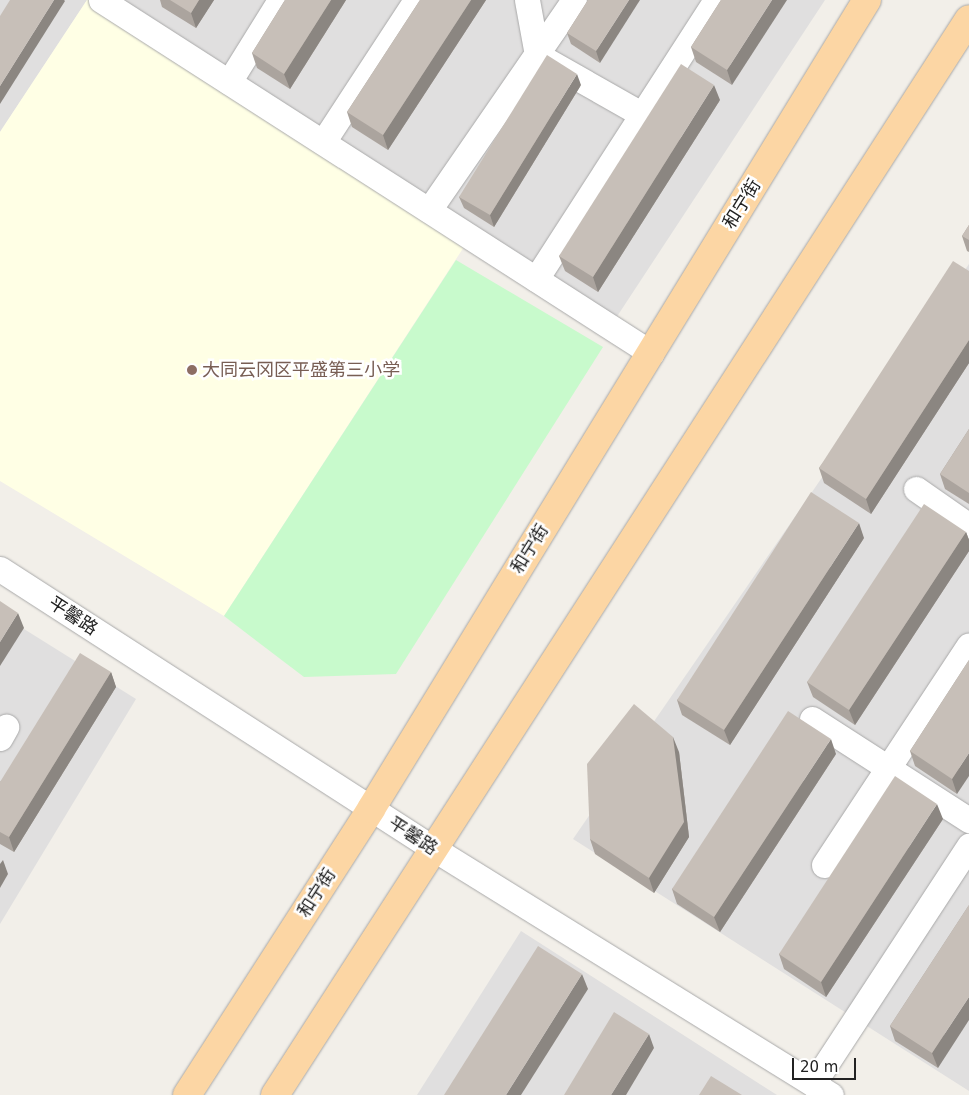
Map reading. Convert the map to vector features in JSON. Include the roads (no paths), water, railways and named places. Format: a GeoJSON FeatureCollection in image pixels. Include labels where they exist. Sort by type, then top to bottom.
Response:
{"type":"FeatureCollection","features":[{"type":"Feature","properties":{"kind":"main road","name":"和宁街"},"geometry":{"type":"LineString","coordinates":[[187,1095],[371,808],[867,0]]}},
{"type":"Feature","properties":{"kind":"main road"},"geometry":{"type":"LineString","coordinates":[[275,1095],[969,19]]}},
{"type":"Feature","properties":{"kind":"street"},"geometry":{"type":"LineString","coordinates":[[101,0],[136,9],[229,82],[651,353]]}},
{"type":"Feature","properties":{"kind":"street"},"geometry":{"type":"LineString","coordinates":[[229,82],[280,0]]}},
{"type":"Feature","properties":{"kind":"street"},"geometry":{"type":"LineString","coordinates":[[323,142],[416,0]]}},
{"type":"Feature","properties":{"kind":"street"},"geometry":{"type":"LineString","coordinates":[[527,0],[537,55]]}},
{"type":"Feature","properties":{"kind":"street"},"geometry":{"type":"LineString","coordinates":[[429,210],[574,0]]}},
{"type":"Feature","properties":{"kind":"street"},"geometry":{"type":"LineString","coordinates":[[536,279],[716,0]]}},
{"type":"Feature","properties":{"kind":"street"},"geometry":{"type":"LineString","coordinates":[[537,55],[643,115]]}},
{"type":"Feature","properties":{"kind":"street"},"geometry":{"type":"LineString","coordinates":[[916,489],[969,526]]}},
{"type":"Feature","properties":{"kind":"street","name":"平馨路"},"geometry":{"type":"LineString","coordinates":[[0,569],[434,849],[822,1090]]}},
{"type":"Feature","properties":{"kind":"street"},"geometry":{"type":"LineString","coordinates":[[824,865],[969,646]]}},
{"type":"Feature","properties":{"kind":"street"},"geometry":{"type":"LineString","coordinates":[[812,719],[969,820]]}},
{"type":"Feature","properties":{"kind":"street"},"geometry":{"type":"LineString","coordinates":[[822,1090],[969,846]]}},
{"type":"Feature","properties":{"kind":"place","name":"大同云冈区平盛第三小学"},"geometry":{"type":"Point","coordinates":[192,370]}}]}
